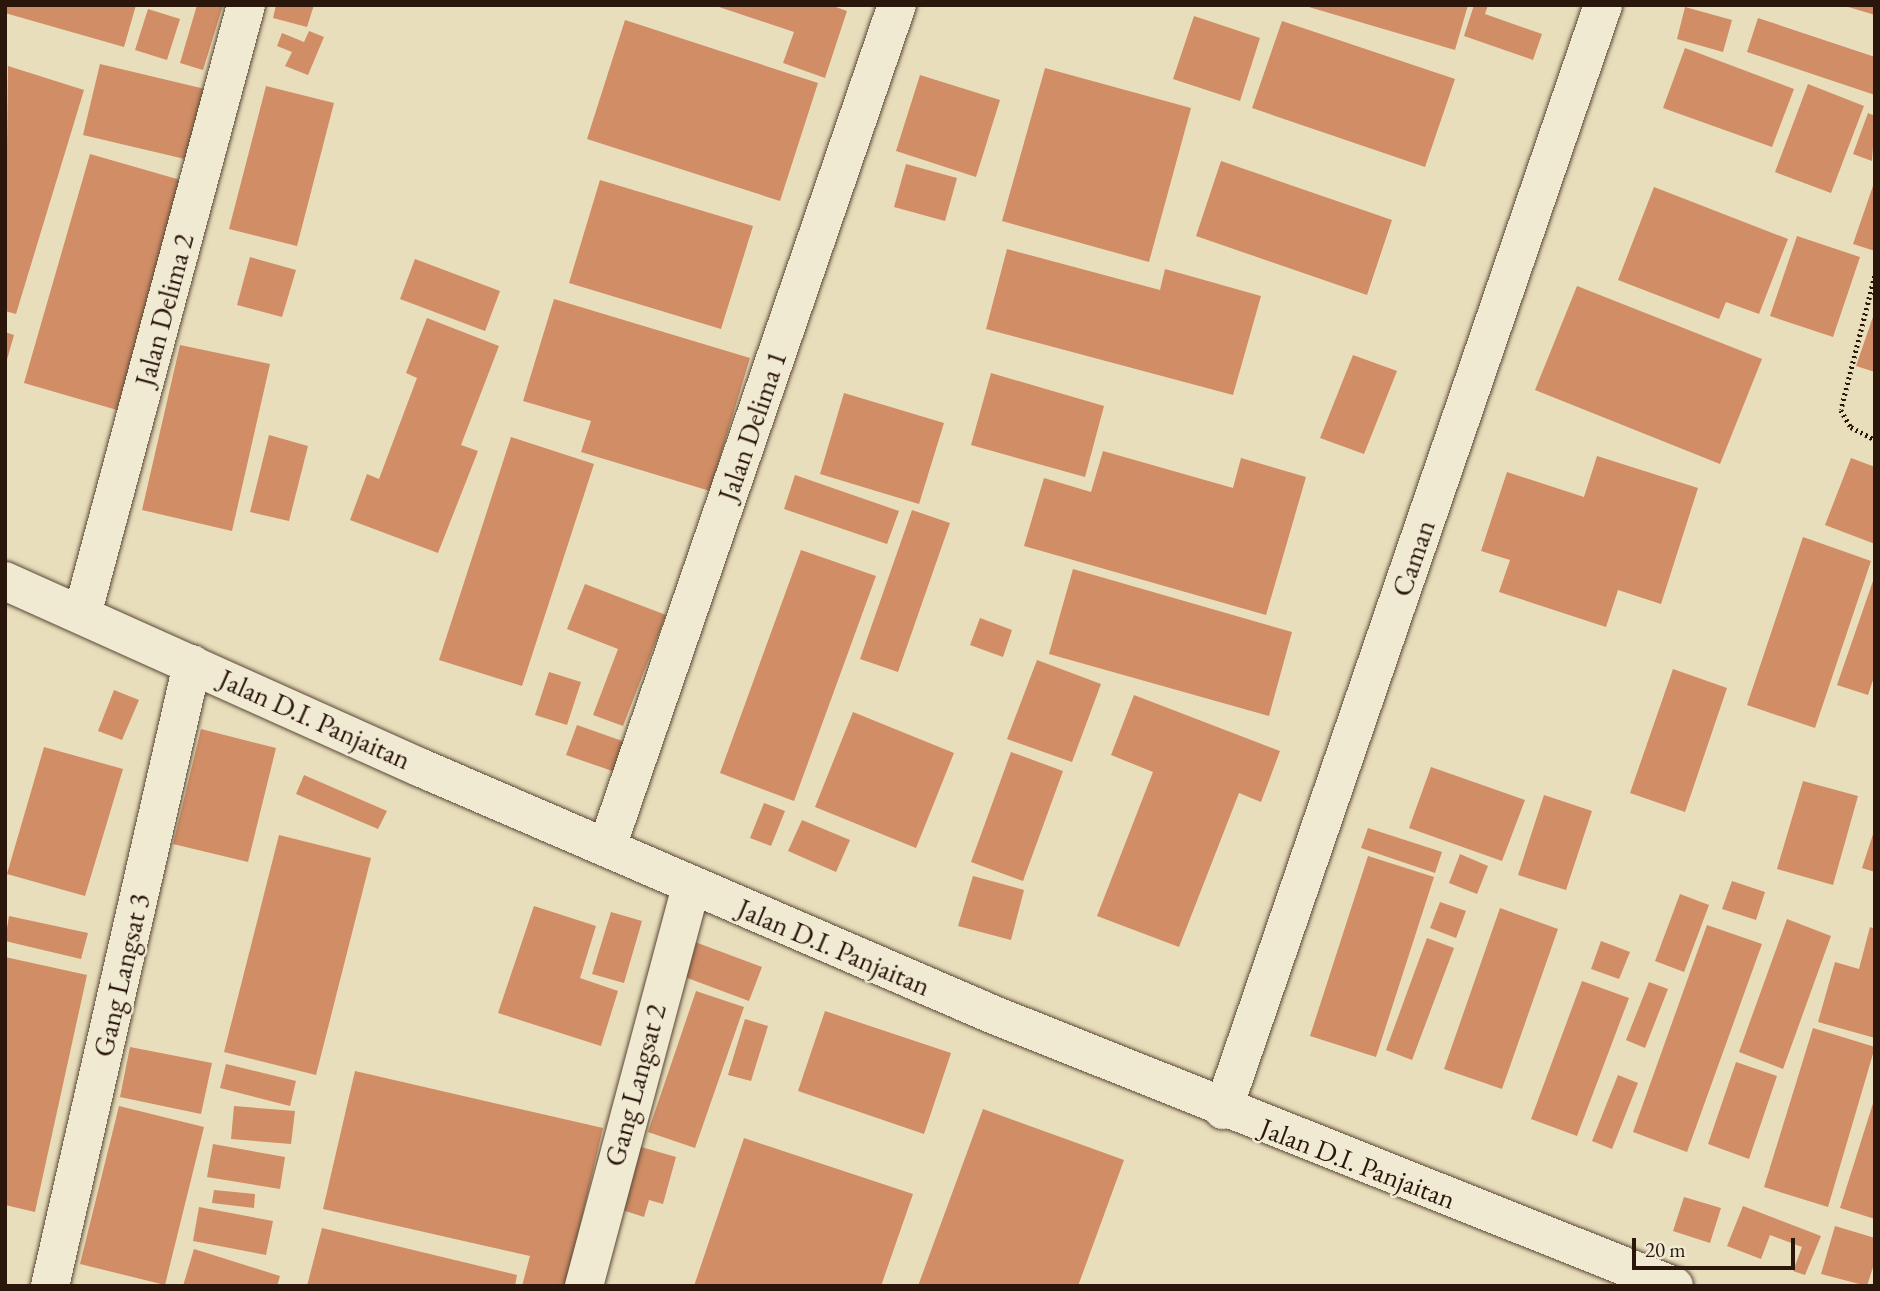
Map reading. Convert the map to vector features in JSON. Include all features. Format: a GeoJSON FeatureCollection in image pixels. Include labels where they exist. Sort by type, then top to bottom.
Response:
{"type":"FeatureCollection","features":[{"type":"Feature","properties":{"kind":"street","name":"Jalan Delima 2"},"geometry":{"type":"LineString","coordinates":[[82,615],[246,5]]}},
{"type":"Feature","properties":{"kind":"street","name":"Jalan Delima 1"},"geometry":{"type":"LineString","coordinates":[[607,847],[897,5]]}},
{"type":"Feature","properties":{"kind":"street","name":"Caman"},"geometry":{"type":"LineString","coordinates":[[1223,1110],[1603,5]]}},
{"type":"Feature","properties":{"kind":"street","name":"Jalan D.I. Panjaitan"},"geometry":{"type":"LineString","coordinates":[[5,582],[691,886],[1223,1110],[1674,1286]]}},
{"type":"Feature","properties":{"kind":"street","name":"Gang Langsat 3"},"geometry":{"type":"LineString","coordinates":[[50,1286],[192,664]]}},
{"type":"Feature","properties":{"kind":"street","name":"Gang Langsat 2"},"geometry":{"type":"LineString","coordinates":[[584,1286],[691,886]]}},
{"type":"Feature","properties":{"kind":"path"},"geometry":{"type":"LineString","coordinates":[[1875,276],[1841,410],[1851,428],[1875,440]]}},
{"type":"Feature","properties":{"kind":"building"},"geometry":{"type":"Polygon","coordinates":[[[5,5],[136,5],[124,47],[5,13],[5,5]]]}},
{"type":"Feature","properties":{"kind":"building"},"geometry":{"type":"Polygon","coordinates":[[[197,5],[223,5],[203,70],[180,63],[197,5]]]}},
{"type":"Feature","properties":{"kind":"building"},"geometry":{"type":"Polygon","coordinates":[[[276,5],[314,5],[307,27],[273,18],[276,5]]]}},
{"type":"Feature","properties":{"kind":"building"},"geometry":{"type":"Polygon","coordinates":[[[830,5],[847,11],[825,78],[783,63],[794,32],[716,6],[830,5]]]}},
{"type":"Feature","properties":{"kind":"building"},"geometry":{"type":"Polygon","coordinates":[[[1302,5],[1468,5],[1455,50],[1302,5]]]}},
{"type":"Feature","properties":{"kind":"building"},"geometry":{"type":"Polygon","coordinates":[[[1474,5],[1488,5],[1485,14],[1542,34],[1533,60],[1464,36],[1474,5]]]}},
{"type":"Feature","properties":{"kind":"building"},"geometry":{"type":"Polygon","coordinates":[[[1875,5],[1875,15],[1845,6],[1875,5]]]}},
{"type":"Feature","properties":{"kind":"building"},"geometry":{"type":"Polygon","coordinates":[[[1685,7],[1732,20],[1723,52],[1677,39],[1685,7]]]}},
{"type":"Feature","properties":{"kind":"building"},"geometry":{"type":"Polygon","coordinates":[[[148,9],[180,19],[167,60],[135,50],[148,9]]]}},
{"type":"Feature","properties":{"kind":"building"},"geometry":{"type":"Polygon","coordinates":[[[1194,16],[1260,38],[1240,101],[1173,79],[1194,16]]]}},
{"type":"Feature","properties":{"kind":"building"},"geometry":{"type":"Polygon","coordinates":[[[1758,18],[1875,57],[1875,95],[1747,52],[1758,18]]]}},
{"type":"Feature","properties":{"kind":"building"},"geometry":{"type":"Polygon","coordinates":[[[625,20],[818,83],[780,201],[587,139],[625,20]]]}},
{"type":"Feature","properties":{"kind":"building"},"geometry":{"type":"Polygon","coordinates":[[[1282,21],[1455,79],[1425,167],[1252,108],[1282,21]]]}},
{"type":"Feature","properties":{"kind":"building"},"geometry":{"type":"Polygon","coordinates":[[[309,31],[324,37],[308,75],[285,66],[292,52],[277,46],[282,33],[304,42],[309,31]]]}},
{"type":"Feature","properties":{"kind":"building"},"geometry":{"type":"Polygon","coordinates":[[[1685,48],[1794,89],[1772,147],[1663,108],[1685,48]]]}},
{"type":"Feature","properties":{"kind":"building"},"geometry":{"type":"Polygon","coordinates":[[[100,64],[205,89],[189,160],[83,135],[100,64]]]}},
{"type":"Feature","properties":{"kind":"building"},"geometry":{"type":"Polygon","coordinates":[[[8,66],[84,90],[16,314],[5,311],[8,66]]]}},
{"type":"Feature","properties":{"kind":"building"},"geometry":{"type":"Polygon","coordinates":[[[1045,68],[1191,108],[1149,262],[1002,221],[1045,68]]]}},
{"type":"Feature","properties":{"kind":"building"},"geometry":{"type":"Polygon","coordinates":[[[920,75],[1000,100],[976,177],[896,151],[920,75]]]}},
{"type":"Feature","properties":{"kind":"building"},"geometry":{"type":"Polygon","coordinates":[[[1808,84],[1864,106],[1831,193],[1775,172],[1808,84]]]}},
{"type":"Feature","properties":{"kind":"building"},"geometry":{"type":"Polygon","coordinates":[[[266,86],[334,103],[297,246],[229,229],[266,86]]]}},
{"type":"Feature","properties":{"kind":"building"},"geometry":{"type":"Polygon","coordinates":[[[1868,113],[1875,116],[1872,161],[1853,154],[1868,113]]]}},
{"type":"Feature","properties":{"kind":"building"},"geometry":{"type":"Polygon","coordinates":[[[90,154],[184,181],[117,410],[24,383],[90,154]]]}},
{"type":"Feature","properties":{"kind":"building"},"geometry":{"type":"Polygon","coordinates":[[[1221,161],[1392,220],[1367,295],[1196,236],[1221,161]]]}},
{"type":"Feature","properties":{"kind":"building"},"geometry":{"type":"Polygon","coordinates":[[[906,164],[957,178],[945,221],[894,207],[906,164]]]}},
{"type":"Feature","properties":{"kind":"building"},"geometry":{"type":"Polygon","coordinates":[[[600,180],[753,226],[721,329],[569,283],[600,180]]]}},
{"type":"Feature","properties":{"kind":"building"},"geometry":{"type":"Polygon","coordinates":[[[1875,180],[1875,251],[1853,244],[1875,180]]]}},
{"type":"Feature","properties":{"kind":"building"},"geometry":{"type":"Polygon","coordinates":[[[1654,187],[1788,239],[1759,314],[1726,302],[1719,319],[1618,280],[1654,187]]]}},
{"type":"Feature","properties":{"kind":"building"},"geometry":{"type":"Polygon","coordinates":[[[1797,236],[1860,257],[1833,337],[1770,316],[1797,236]]]}},
{"type":"Feature","properties":{"kind":"building"},"geometry":{"type":"Polygon","coordinates":[[[1007,249],[1160,290],[1165,269],[1261,296],[1233,395],[986,329],[1007,249]]]}},
{"type":"Feature","properties":{"kind":"building"},"geometry":{"type":"Polygon","coordinates":[[[250,257],[296,270],[282,317],[237,305],[250,257]]]}},
{"type":"Feature","properties":{"kind":"building"},"geometry":{"type":"Polygon","coordinates":[[[415,259],[500,291],[485,331],[400,299],[415,259]]]}},
{"type":"Feature","properties":{"kind":"building"},"geometry":{"type":"Polygon","coordinates":[[[1577,286],[1762,359],[1720,464],[1535,390],[1577,286]]]}},
{"type":"Feature","properties":{"kind":"building"},"geometry":{"type":"Polygon","coordinates":[[[554,299],[750,358],[710,491],[581,452],[591,421],[523,401],[554,299]]]}},
{"type":"Feature","properties":{"kind":"building"},"geometry":{"type":"Polygon","coordinates":[[[1875,311],[1875,372],[1856,366],[1875,311]]]}},
{"type":"Feature","properties":{"kind":"building"},"geometry":{"type":"Polygon","coordinates":[[[427,318],[499,346],[461,445],[478,451],[438,553],[350,520],[367,474],[379,479],[417,378],[406,373],[427,318]]]}},
{"type":"Feature","properties":{"kind":"building"},"geometry":{"type":"Polygon","coordinates":[[[5,332],[14,335],[6,363],[5,362],[5,332]]]}},
{"type":"Feature","properties":{"kind":"building"},"geometry":{"type":"Polygon","coordinates":[[[180,345],[270,364],[232,531],[142,510],[180,345]]]}},
{"type":"Feature","properties":{"kind":"building"},"geometry":{"type":"Polygon","coordinates":[[[1353,355],[1397,371],[1364,454],[1320,438],[1353,355]]]}},
{"type":"Feature","properties":{"kind":"building"},"geometry":{"type":"Polygon","coordinates":[[[991,373],[1104,406],[1085,477],[971,445],[991,373]]]}},
{"type":"Feature","properties":{"kind":"building"},"geometry":{"type":"Polygon","coordinates":[[[844,393],[944,423],[919,504],[820,474],[844,393]]]}},
{"type":"Feature","properties":{"kind":"building"},"geometry":{"type":"Polygon","coordinates":[[[269,435],[308,446],[289,521],[250,512],[269,435]]]}},
{"type":"Feature","properties":{"kind":"building"},"geometry":{"type":"Polygon","coordinates":[[[511,437],[594,464],[522,686],[439,660],[511,437]]]}},
{"type":"Feature","properties":{"kind":"building"},"geometry":{"type":"Polygon","coordinates":[[[1103,451],[1233,488],[1241,458],[1306,477],[1266,615],[1024,546],[1044,478],[1091,492],[1103,451]]]}},
{"type":"Feature","properties":{"kind":"building"},"geometry":{"type":"Polygon","coordinates":[[[1597,456],[1698,488],[1661,604],[1618,590],[1606,627],[1499,592],[1510,560],[1481,551],[1507,472],[1584,497],[1597,456]]]}},
{"type":"Feature","properties":{"kind":"building"},"geometry":{"type":"Polygon","coordinates":[[[1851,458],[1875,467],[1875,544],[1825,525],[1851,458]]]}},
{"type":"Feature","properties":{"kind":"building"},"geometry":{"type":"Polygon","coordinates":[[[795,475],[899,511],[887,544],[784,509],[795,475]]]}},
{"type":"Feature","properties":{"kind":"building"},"geometry":{"type":"Polygon","coordinates":[[[912,510],[950,523],[898,672],[860,659],[912,510]]]}},
{"type":"Feature","properties":{"kind":"building"},"geometry":{"type":"Polygon","coordinates":[[[1803,537],[1871,561],[1815,728],[1747,705],[1803,537]]]}},
{"type":"Feature","properties":{"kind":"building"},"geometry":{"type":"Polygon","coordinates":[[[801,550],[876,576],[794,801],[720,773],[801,550]]]}},
{"type":"Feature","properties":{"kind":"building"},"geometry":{"type":"Polygon","coordinates":[[[1073,569],[1292,632],[1269,716],[1049,654],[1073,569]]]}},
{"type":"Feature","properties":{"kind":"building"},"geometry":{"type":"Polygon","coordinates":[[[1874,578],[1875,674],[1868,695],[1837,685],[1874,578]]]}},
{"type":"Feature","properties":{"kind":"building"},"geometry":{"type":"Polygon","coordinates":[[[585,584],[666,615],[623,726],[593,715],[618,649],[567,629],[585,584]]]}},
{"type":"Feature","properties":{"kind":"building"},"geometry":{"type":"Polygon","coordinates":[[[980,618],[1012,630],[1003,657],[970,645],[980,618]]]}},
{"type":"Feature","properties":{"kind":"building"},"geometry":{"type":"Polygon","coordinates":[[[1037,660],[1101,684],[1072,762],[1007,739],[1037,660]]]}},
{"type":"Feature","properties":{"kind":"building"},"geometry":{"type":"Polygon","coordinates":[[[1673,669],[1727,688],[1685,812],[1630,793],[1673,669]]]}},
{"type":"Feature","properties":{"kind":"building"},"geometry":{"type":"Polygon","coordinates":[[[549,672],[581,682],[567,725],[535,715],[549,672]]]}},
{"type":"Feature","properties":{"kind":"building"},"geometry":{"type":"Polygon","coordinates":[[[114,690],[139,700],[122,740],[98,731],[114,690]]]}},
{"type":"Feature","properties":{"kind":"building"},"geometry":{"type":"Polygon","coordinates":[[[1134,695],[1280,751],[1261,802],[1239,793],[1179,947],[1097,916],[1153,772],[1111,755],[1134,695]]]}},
{"type":"Feature","properties":{"kind":"building"},"geometry":{"type":"Polygon","coordinates":[[[853,712],[954,753],[916,848],[815,807],[853,712]]]}},
{"type":"Feature","properties":{"kind":"building"},"geometry":{"type":"Polygon","coordinates":[[[577,725],[628,743],[618,773],[566,755],[577,725]]]}},
{"type":"Feature","properties":{"kind":"building"},"geometry":{"type":"Polygon","coordinates":[[[201,729],[276,748],[248,862],[173,844],[201,729]]]}},
{"type":"Feature","properties":{"kind":"building"},"geometry":{"type":"Polygon","coordinates":[[[44,747],[123,769],[85,896],[7,874],[44,747]]]}},
{"type":"Feature","properties":{"kind":"building"},"geometry":{"type":"Polygon","coordinates":[[[1011,752],[1063,771],[1023,881],[971,862],[1011,752]]]}},
{"type":"Feature","properties":{"kind":"building"},"geometry":{"type":"Polygon","coordinates":[[[1431,767],[1525,800],[1502,861],[1409,828],[1431,767]]]}},
{"type":"Feature","properties":{"kind":"building"},"geometry":{"type":"Polygon","coordinates":[[[304,775],[387,811],[378,829],[296,794],[304,775]]]}},
{"type":"Feature","properties":{"kind":"building"},"geometry":{"type":"Polygon","coordinates":[[[1803,781],[1858,796],[1833,885],[1777,869],[1803,781]]]}},
{"type":"Feature","properties":{"kind":"building"},"geometry":{"type":"Polygon","coordinates":[[[1544,795],[1592,811],[1566,890],[1518,875],[1544,795]]]}},
{"type":"Feature","properties":{"kind":"building"},"geometry":{"type":"Polygon","coordinates":[[[764,803],[785,811],[771,846],[750,838],[764,803]]]}},
{"type":"Feature","properties":{"kind":"building"},"geometry":{"type":"Polygon","coordinates":[[[802,820],[850,840],[836,872],[788,851],[802,820]]]}},
{"type":"Feature","properties":{"kind":"building"},"geometry":{"type":"Polygon","coordinates":[[[1368,828],[1442,852],[1435,873],[1361,848],[1368,828]]]}},
{"type":"Feature","properties":{"kind":"building"},"geometry":{"type":"Polygon","coordinates":[[[1875,828],[1875,872],[1862,868],[1875,828]]]}},
{"type":"Feature","properties":{"kind":"building"},"geometry":{"type":"Polygon","coordinates":[[[279,835],[371,858],[316,1075],[224,1052],[279,835]]]}},
{"type":"Feature","properties":{"kind":"building"},"geometry":{"type":"Polygon","coordinates":[[[1460,854],[1488,866],[1477,894],[1449,883],[1460,854]]]}},
{"type":"Feature","properties":{"kind":"building"},"geometry":{"type":"Polygon","coordinates":[[[1368,856],[1434,877],[1376,1057],[1310,1036],[1368,856]]]}},
{"type":"Feature","properties":{"kind":"building"},"geometry":{"type":"Polygon","coordinates":[[[973,876],[1024,890],[1011,940],[958,926],[973,876]]]}},
{"type":"Feature","properties":{"kind":"building"},"geometry":{"type":"Polygon","coordinates":[[[1732,881],[1765,892],[1756,920],[1722,909],[1732,881]]]}},
{"type":"Feature","properties":{"kind":"building"},"geometry":{"type":"Polygon","coordinates":[[[1680,894],[1709,905],[1684,972],[1655,961],[1680,894]]]}},
{"type":"Feature","properties":{"kind":"building"},"geometry":{"type":"Polygon","coordinates":[[[1440,902],[1466,911],[1456,938],[1430,928],[1440,902]]]}},
{"type":"Feature","properties":{"kind":"building"},"geometry":{"type":"Polygon","coordinates":[[[534,906],[596,926],[580,978],[618,991],[601,1046],[498,1013],[534,906]]]}},
{"type":"Feature","properties":{"kind":"building"},"geometry":{"type":"Polygon","coordinates":[[[1500,908],[1558,929],[1502,1089],[1444,1069],[1500,908]]]}},
{"type":"Feature","properties":{"kind":"building"},"geometry":{"type":"Polygon","coordinates":[[[611,912],[642,921],[624,983],[592,974],[611,912]]]}},
{"type":"Feature","properties":{"kind":"building"},"geometry":{"type":"Polygon","coordinates":[[[9,916],[88,933],[81,959],[5,941],[9,916]]]}},
{"type":"Feature","properties":{"kind":"building"},"geometry":{"type":"Polygon","coordinates":[[[1787,919],[1831,936],[1783,1069],[1739,1052],[1787,919]]]}},
{"type":"Feature","properties":{"kind":"building"},"geometry":{"type":"Polygon","coordinates":[[[1707,925],[1762,944],[1687,1152],[1633,1132],[1707,925]]]}},
{"type":"Feature","properties":{"kind":"building"},"geometry":{"type":"Polygon","coordinates":[[[1870,927],[1875,929],[1875,1038],[1818,1022],[1835,962],[1859,969],[1870,927]]]}},
{"type":"Feature","properties":{"kind":"building"},"geometry":{"type":"Polygon","coordinates":[[[1427,938],[1454,948],[1412,1060],[1386,1050],[1427,938]]]}},
{"type":"Feature","properties":{"kind":"building"},"geometry":{"type":"Polygon","coordinates":[[[1601,941],[1630,952],[1619,979],[1591,969],[1601,941]]]}},
{"type":"Feature","properties":{"kind":"building"},"geometry":{"type":"Polygon","coordinates":[[[695,942],[762,967],[749,1001],[682,976],[695,942]]]}},
{"type":"Feature","properties":{"kind":"building"},"geometry":{"type":"Polygon","coordinates":[[[5,957],[87,975],[35,1212],[5,1205],[5,957]]]}},
{"type":"Feature","properties":{"kind":"building"},"geometry":{"type":"Polygon","coordinates":[[[1582,981],[1629,998],[1577,1136],[1531,1119],[1582,981]]]}},
{"type":"Feature","properties":{"kind":"building"},"geometry":{"type":"Polygon","coordinates":[[[1649,982],[1668,989],[1645,1048],[1626,1040],[1649,982]]]}},
{"type":"Feature","properties":{"kind":"building"},"geometry":{"type":"Polygon","coordinates":[[[696,991],[744,1007],[695,1148],[648,1132],[696,991]]]}},
{"type":"Feature","properties":{"kind":"building"},"geometry":{"type":"Polygon","coordinates":[[[825,1011],[951,1053],[924,1134],[798,1091],[825,1011]]]}},
{"type":"Feature","properties":{"kind":"building"},"geometry":{"type":"Polygon","coordinates":[[[745,1019],[768,1026],[751,1081],[728,1075],[745,1019]]]}},
{"type":"Feature","properties":{"kind":"building"},"geometry":{"type":"Polygon","coordinates":[[[1813,1028],[1875,1047],[1828,1207],[1764,1187],[1813,1028]]]}},
{"type":"Feature","properties":{"kind":"building"},"geometry":{"type":"Polygon","coordinates":[[[130,1047],[212,1063],[201,1114],[120,1097],[130,1047]]]}},
{"type":"Feature","properties":{"kind":"building"},"geometry":{"type":"Polygon","coordinates":[[[1736,1062],[1777,1076],[1749,1159],[1708,1144],[1736,1062]]]}},
{"type":"Feature","properties":{"kind":"building"},"geometry":{"type":"Polygon","coordinates":[[[226,1064],[296,1081],[290,1106],[220,1088],[226,1064]]]}},
{"type":"Feature","properties":{"kind":"building"},"geometry":{"type":"Polygon","coordinates":[[[355,1071],[603,1128],[566,1286],[522,1286],[530,1256],[323,1209],[355,1071]]]}},
{"type":"Feature","properties":{"kind":"building"},"geometry":{"type":"Polygon","coordinates":[[[1618,1075],[1638,1083],[1612,1149],[1592,1141],[1618,1075]]]}},
{"type":"Feature","properties":{"kind":"building"},"geometry":{"type":"Polygon","coordinates":[[[1875,1097],[1875,1219],[1840,1208],[1875,1097]]]}},
{"type":"Feature","properties":{"kind":"building"},"geometry":{"type":"Polygon","coordinates":[[[119,1106],[204,1127],[165,1285],[80,1264],[119,1106]]]}},
{"type":"Feature","properties":{"kind":"building"},"geometry":{"type":"Polygon","coordinates":[[[234,1106],[295,1111],[291,1144],[231,1139],[234,1106]]]}},
{"type":"Feature","properties":{"kind":"building"},"geometry":{"type":"Polygon","coordinates":[[[983,1109],[1124,1160],[1078,1286],[918,1286],[983,1109]]]}},
{"type":"Feature","properties":{"kind":"building"},"geometry":{"type":"Polygon","coordinates":[[[744,1138],[913,1194],[881,1286],[694,1286],[744,1138]]]}},
{"type":"Feature","properties":{"kind":"building"},"geometry":{"type":"Polygon","coordinates":[[[213,1144],[285,1157],[280,1189],[207,1177],[213,1144]]]}},
{"type":"Feature","properties":{"kind":"building"},"geometry":{"type":"Polygon","coordinates":[[[631,1144],[676,1157],[663,1204],[649,1200],[644,1217],[613,1207],[631,1144]]]}},
{"type":"Feature","properties":{"kind":"building"},"geometry":{"type":"Polygon","coordinates":[[[214,1190],[255,1194],[254,1208],[212,1203],[214,1190]]]}},
{"type":"Feature","properties":{"kind":"building"},"geometry":{"type":"Polygon","coordinates":[[[1684,1197],[1721,1208],[1710,1243],[1673,1231],[1684,1197]]]}},
{"type":"Feature","properties":{"kind":"building"},"geometry":{"type":"Polygon","coordinates":[[[1743,1206],[1821,1236],[1805,1275],[1793,1271],[1802,1247],[1770,1235],[1761,1259],[1727,1246],[1743,1206]]]}},
{"type":"Feature","properties":{"kind":"building"},"geometry":{"type":"Polygon","coordinates":[[[199,1207],[273,1221],[266,1255],[193,1241],[199,1207]]]}},
{"type":"Feature","properties":{"kind":"building"},"geometry":{"type":"Polygon","coordinates":[[[1835,1226],[1875,1238],[1875,1261],[1867,1286],[1821,1274],[1835,1226]]]}},
{"type":"Feature","properties":{"kind":"building"},"geometry":{"type":"Polygon","coordinates":[[[322,1228],[517,1275],[515,1286],[307,1286],[322,1228]]]}},
{"type":"Feature","properties":{"kind":"building"},"geometry":{"type":"Polygon","coordinates":[[[194,1249],[280,1276],[277,1286],[183,1286],[194,1249]]]}}]}
